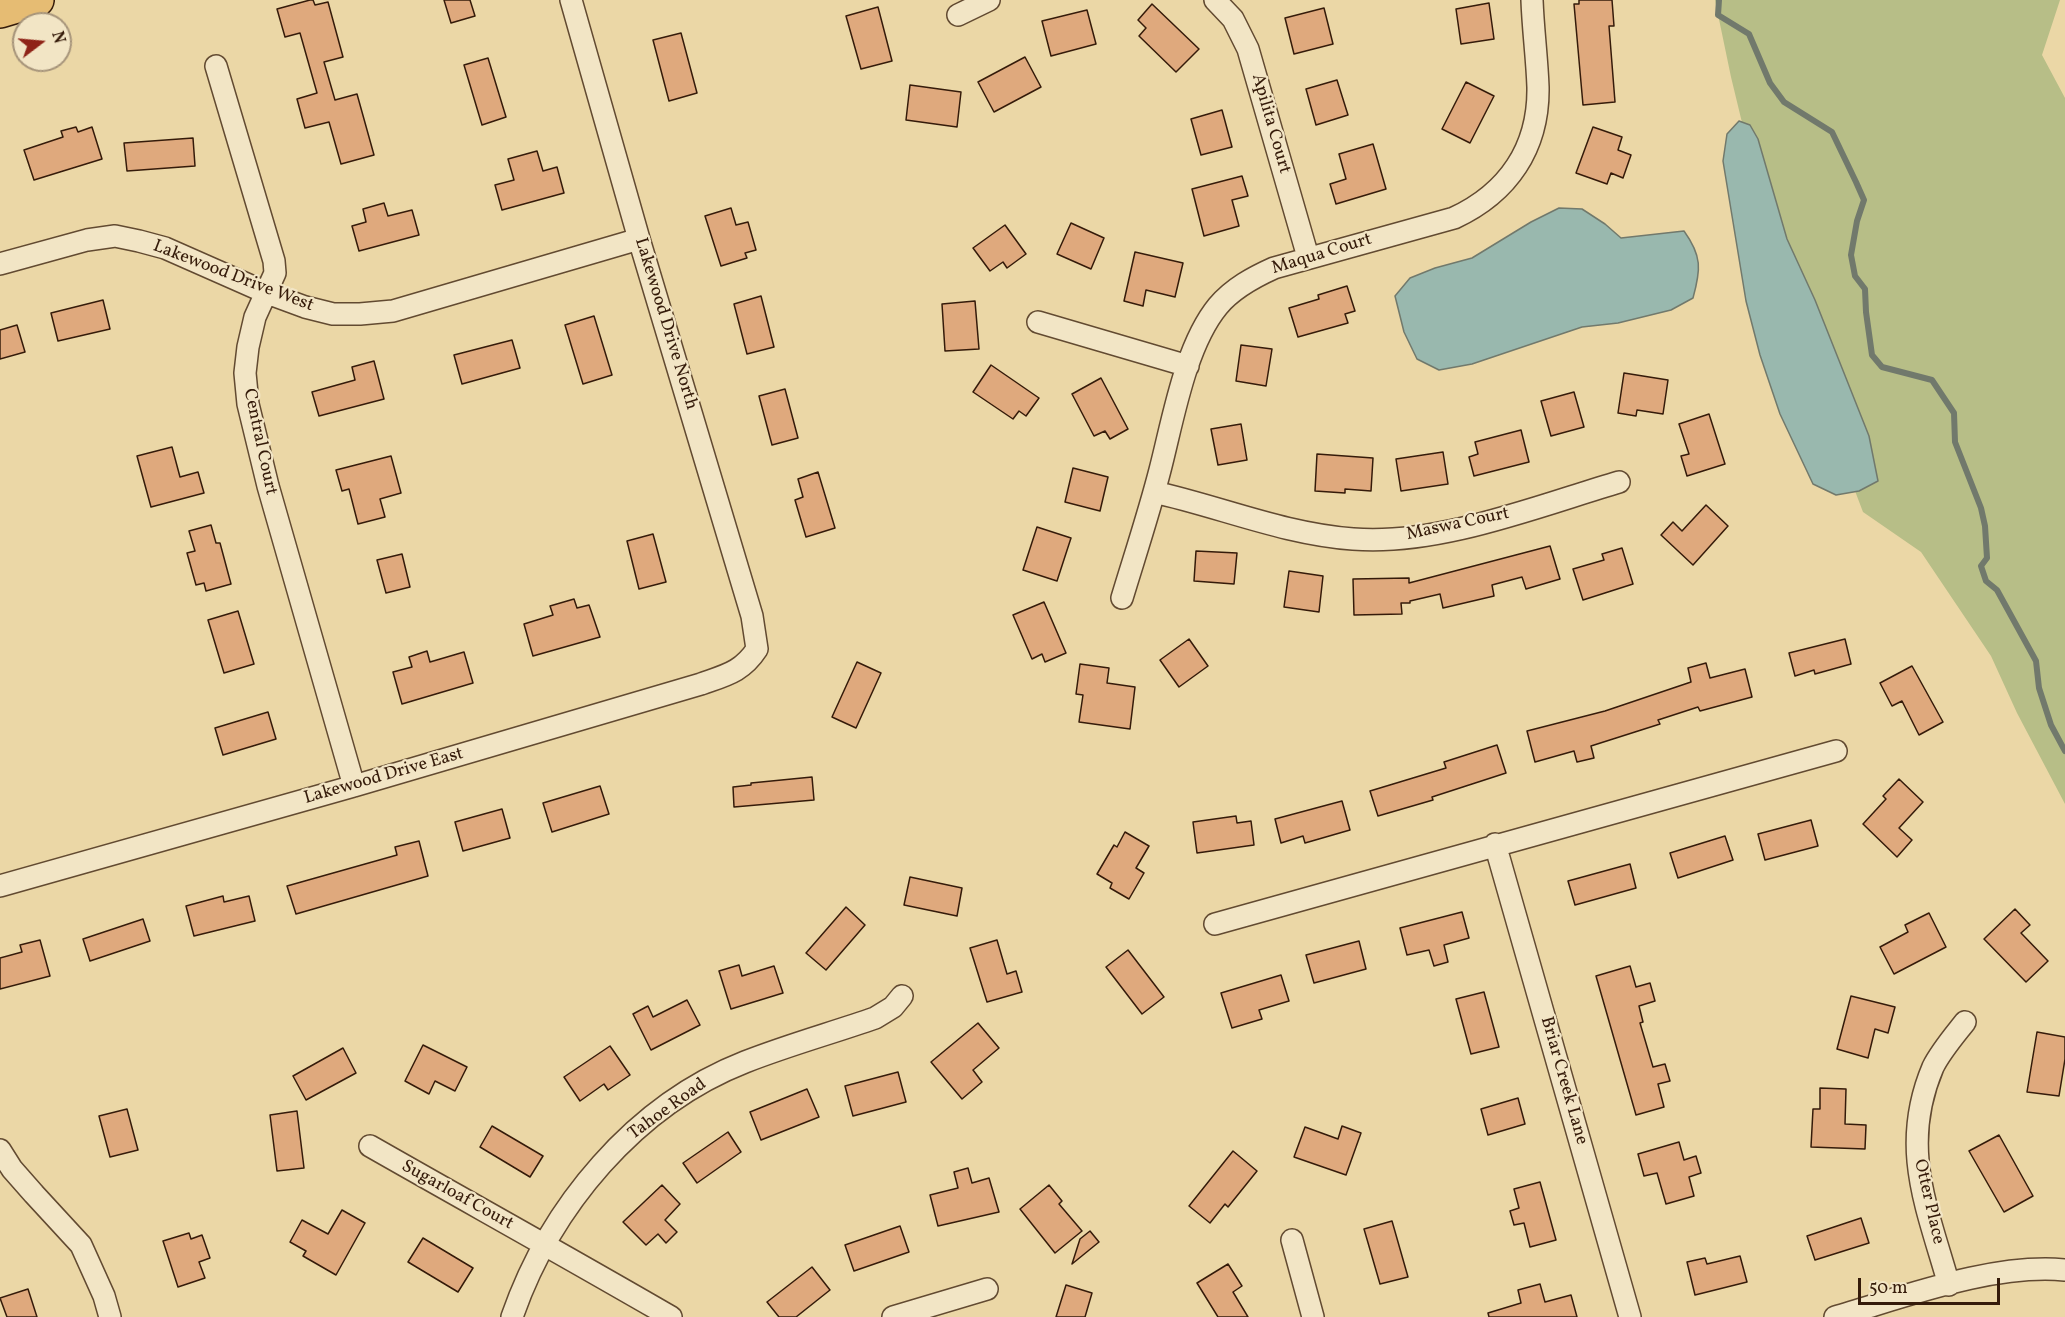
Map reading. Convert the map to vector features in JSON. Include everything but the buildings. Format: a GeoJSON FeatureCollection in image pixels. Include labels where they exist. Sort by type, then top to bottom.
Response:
{"type":"FeatureCollection","features":[{"type":"Feature","properties":{"kind":"highway"},"geometry":{"type":"LineString","coordinates":[[0,11],[37,0]]}},
{"type":"Feature","properties":{"kind":"street","name":"Lakewood Drive North"},"geometry":{"type":"LineString","coordinates":[[571,0],[639,239],[752,616],[757,649]]}},
{"type":"Feature","properties":{"kind":"street"},"geometry":{"type":"LineString","coordinates":[[958,15],[989,0]]}},
{"type":"Feature","properties":{"kind":"street","name":"Apilita Court"},"geometry":{"type":"LineString","coordinates":[[1215,0],[1233,19],[1248,49],[1308,257]]}},
{"type":"Feature","properties":{"kind":"street","name":"Maqua Court"},"geometry":{"type":"LineString","coordinates":[[1122,598],[1188,366],[1203,329],[1218,306],[1236,289],[1264,272],[1308,257],[1454,218],[1473,209],[1494,194],[1509,178],[1525,151],[1532,134],[1537,110],[1538,87],[1532,0]]}},
{"type":"Feature","properties":{"kind":"street","name":"Central Court"},"geometry":{"type":"LineString","coordinates":[[216,66],[274,261],[275,273],[255,317],[248,347],[245,372],[248,404],[268,486],[354,786]]}},
{"type":"Feature","properties":{"kind":"street","name":"Lakewood Drive West"},"geometry":{"type":"LineString","coordinates":[[0,264],[87,240],[115,236],[165,248],[305,308],[333,314],[360,314],[393,310],[639,239]]}},
{"type":"Feature","properties":{"kind":"street"},"geometry":{"type":"LineString","coordinates":[[1038,322],[1188,366]]}},
{"type":"Feature","properties":{"kind":"street","name":"Maswa Court"},"geometry":{"type":"LineString","coordinates":[[1154,492],[1262,523],[1355,540],[1429,535],[1479,524],[1619,482]]}},
{"type":"Feature","properties":{"kind":"street","name":"Lakewood Drive East"},"geometry":{"type":"LineString","coordinates":[[0,886],[354,786],[701,684],[736,671],[748,662],[757,649]]}},
{"type":"Feature","properties":{"kind":"street"},"geometry":{"type":"LineString","coordinates":[[1215,924],[1495,844],[1836,751]]}},
{"type":"Feature","properties":{"kind":"street","name":"Briar Creek Lane"},"geometry":{"type":"LineString","coordinates":[[1495,844],[1630,1317]]}},
{"type":"Feature","properties":{"kind":"street","name":"Tahoe Road"},"geometry":{"type":"LineString","coordinates":[[512,1317],[522,1290],[545,1244],[586,1180],[611,1153],[649,1119],[693,1088],[744,1062],[875,1018],[893,1007],[902,996]]}},
{"type":"Feature","properties":{"kind":"street","name":"Otter Place"},"geometry":{"type":"LineString","coordinates":[[1949,1285],[1920,1184],[1915,1146],[1920,1109],[1934,1066],[1965,1022]]}},
{"type":"Feature","properties":{"kind":"street","name":"Sugarloaf Court"},"geometry":{"type":"LineString","coordinates":[[370,1146],[671,1317]]}},
{"type":"Feature","properties":{"kind":"street"},"geometry":{"type":"LineString","coordinates":[[0,1150],[12,1169],[81,1245],[104,1296],[110,1317]]}},
{"type":"Feature","properties":{"kind":"street"},"geometry":{"type":"LineString","coordinates":[[1292,1240],[1313,1317]]}},
{"type":"Feature","properties":{"kind":"street"},"geometry":{"type":"LineString","coordinates":[[1835,1317],[1949,1285],[2014,1270],[2047,1268],[2065,1270]]}},
{"type":"Feature","properties":{"kind":"street"},"geometry":{"type":"LineString","coordinates":[[893,1317],[987,1289]]}},
{"type":"Feature","properties":{"kind":"green space"},"geometry":{"type":"Polygon","coordinates":[[[1715,0],[2060,0],[2042,55],[2065,98],[2065,804],[2017,713],[1991,656],[1921,552],[1863,512],[1789,317],[1731,77],[1715,0]]]}},
{"type":"Feature","properties":{"kind":"water"},"geometry":{"type":"Polygon","coordinates":[[[1739,121],[1750,125],[1758,139],[1787,239],[1815,300],[1869,436],[1878,481],[1859,491],[1836,495],[1813,484],[1780,414],[1760,355],[1746,301],[1723,161],[1727,134],[1739,121]]]}},
{"type":"Feature","properties":{"kind":"water"},"geometry":{"type":"Polygon","coordinates":[[[1559,208],[1582,209],[1621,238],[1684,231],[1694,248],[1698,263],[1698,279],[1693,298],[1671,310],[1618,323],[1582,327],[1472,364],[1439,370],[1417,359],[1404,332],[1395,296],[1410,278],[1435,268],[1472,258],[1531,222],[1559,208]]]}},
{"type":"Feature","properties":{"kind":"waterway"},"geometry":{"type":"LineString","coordinates":[[1719,0],[1718,15],[1749,34],[1770,83],[1784,102],[1832,132],[1856,182],[1864,200],[1857,221],[1851,255],[1855,276],[1865,289],[1872,355],[1882,367],[1932,380],[1954,413],[1955,442],[1981,508],[1985,526],[1987,558],[1981,566],[1986,581],[1997,590],[2036,661],[2039,688],[2051,725],[2065,751]]}}]}
